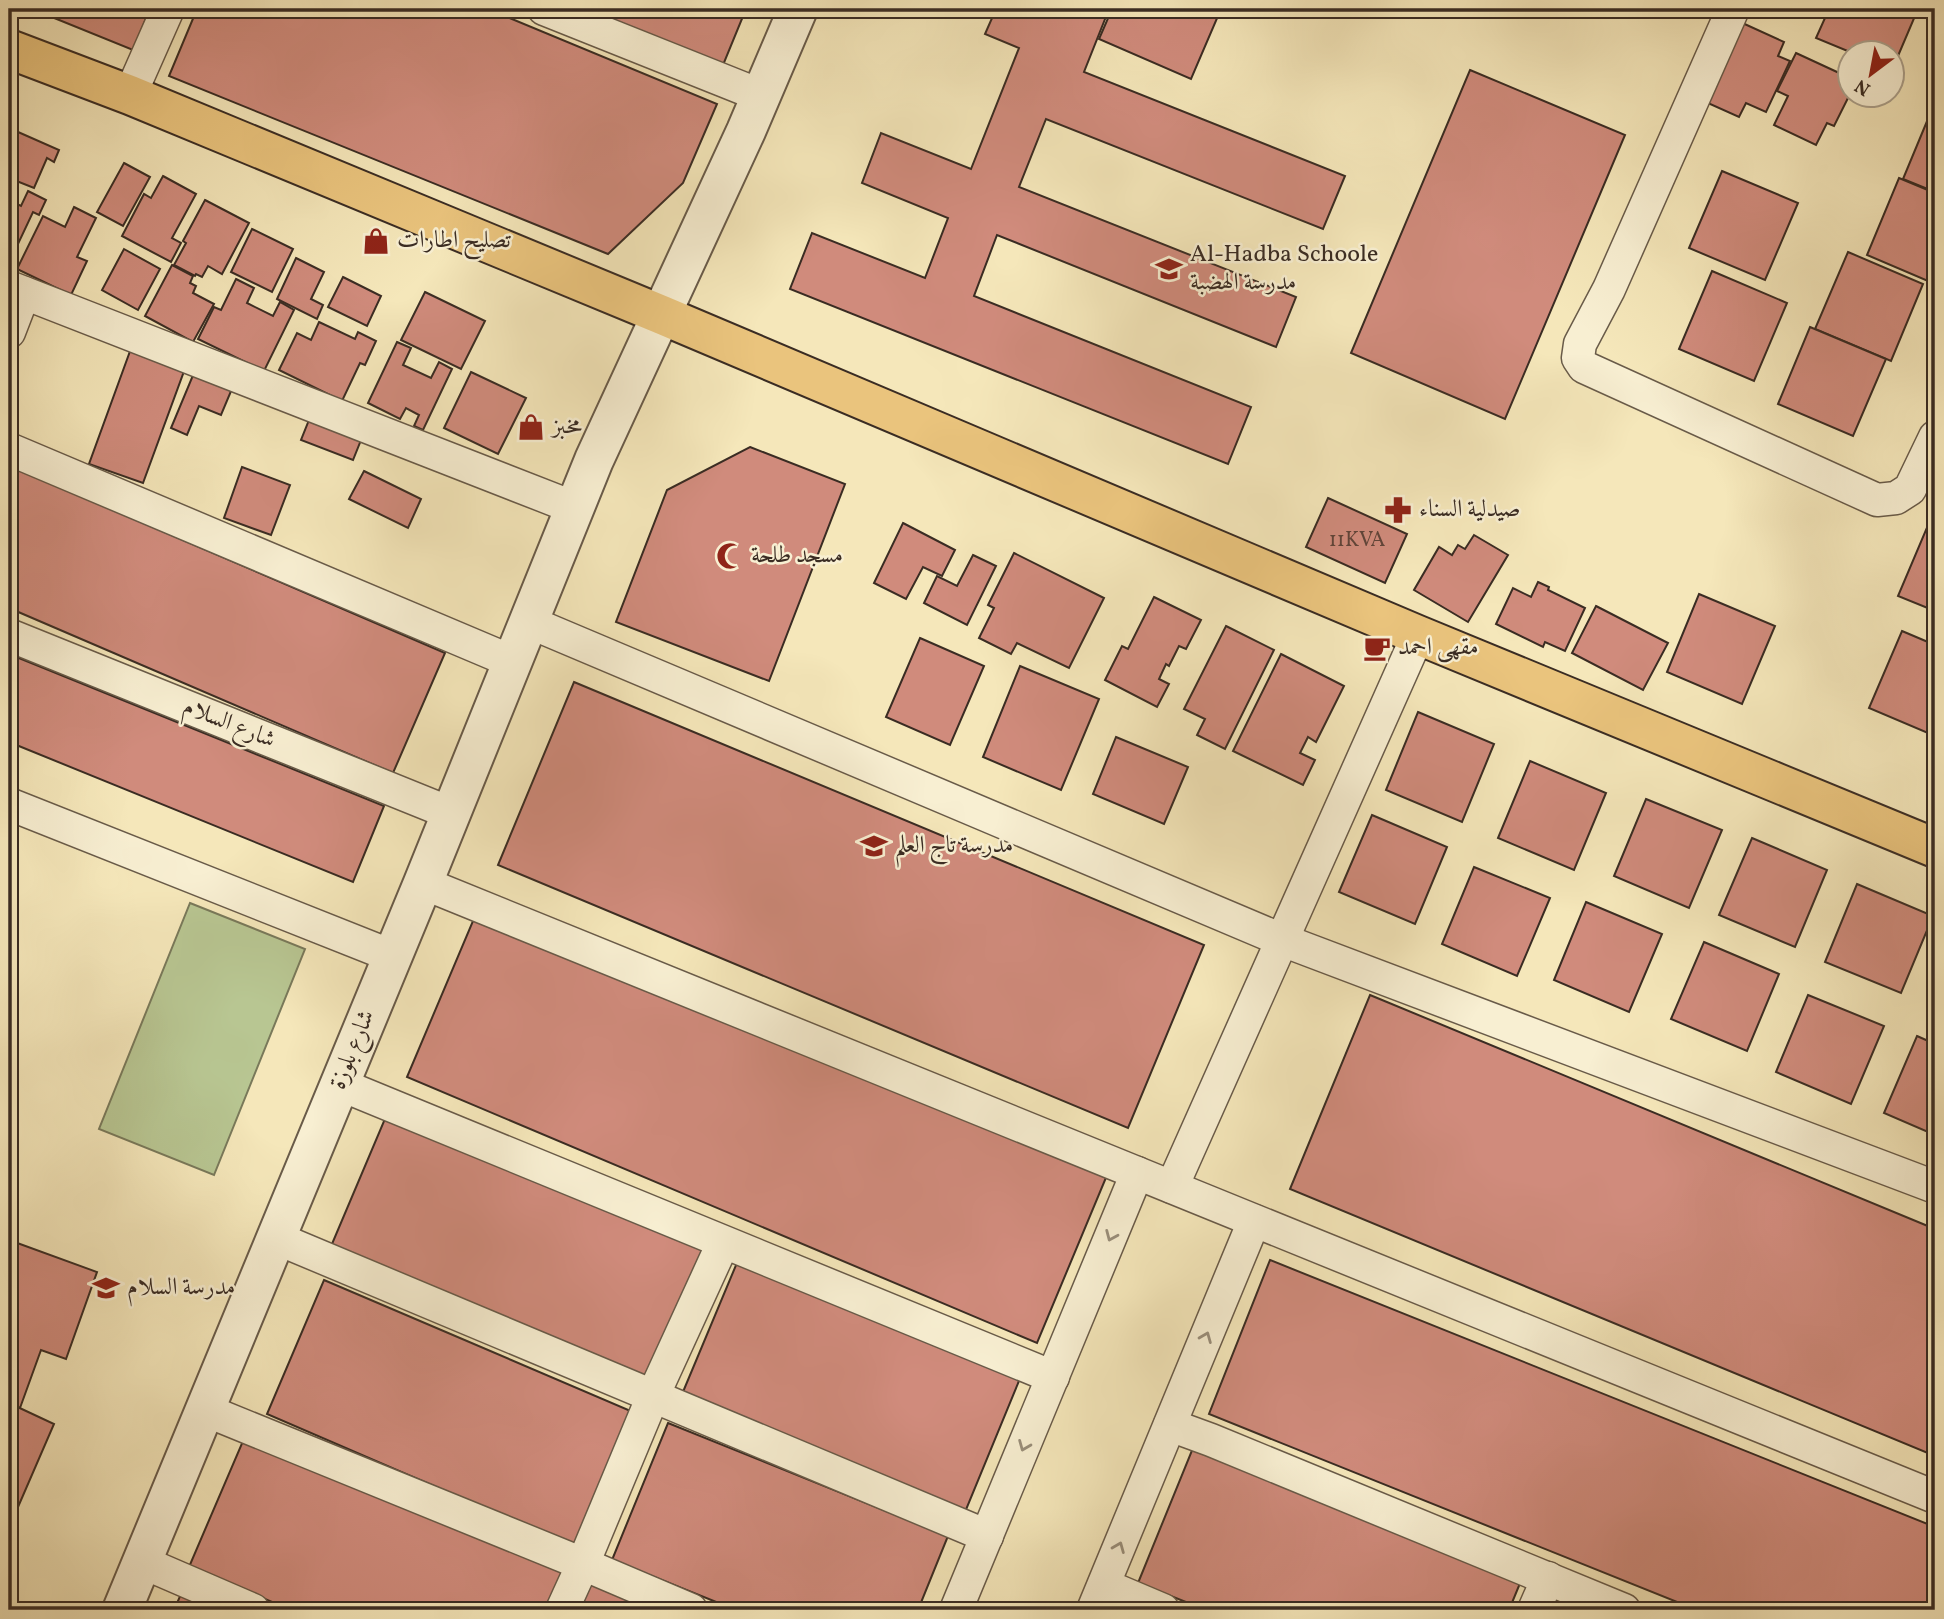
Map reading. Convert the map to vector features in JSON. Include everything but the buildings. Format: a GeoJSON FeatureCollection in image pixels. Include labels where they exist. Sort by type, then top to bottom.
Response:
{"type":"FeatureCollection","features":[{"type":"Feature","properties":{"kind":"main road"},"geometry":{"type":"LineString","coordinates":[[9,49],[130,95],[662,315],[1418,635],[1935,848]]}},
{"type":"Feature","properties":{"kind":"street"},"geometry":{"type":"LineString","coordinates":[[130,95],[168,9]]}},
{"type":"Feature","properties":{"kind":"street"},"geometry":{"type":"LineString","coordinates":[[544,9],[762,96]]}},
{"type":"Feature","properties":{"kind":"street","name":"شارع بلوزة"},"geometry":{"type":"LineString","coordinates":[[122,1610],[423,883],[594,460],[762,96],[798,9]]}},
{"type":"Feature","properties":{"kind":"street"},"geometry":{"type":"LineString","coordinates":[[1733,9],[1609,289],[1580,344],[1578,358],[1584,367],[1877,500],[1896,498],[1910,489],[1935,437]]}},
{"type":"Feature","properties":{"kind":"street"},"geometry":{"type":"LineString","coordinates":[[9,332],[16,290],[580,498]]}},
{"type":"Feature","properties":{"kind":"street"},"geometry":{"type":"LineString","coordinates":[[9,449],[513,662]]}},
{"type":"Feature","properties":{"kind":"street"},"geometry":{"type":"LineString","coordinates":[[529,622],[1282,940],[1935,1187]]}},
{"type":"Feature","properties":{"kind":"street","name":"شارع السلام"},"geometry":{"type":"LineString","coordinates":[[9,635],[450,813]]}},
{"type":"Feature","properties":{"kind":"street"},"geometry":{"type":"LineString","coordinates":[[1172,1187],[1418,635]]}},
{"type":"Feature","properties":{"kind":"street"},"geometry":{"type":"LineString","coordinates":[[9,804],[392,956]]}},
{"type":"Feature","properties":{"kind":"street"},"geometry":{"type":"LineString","coordinates":[[423,883],[1935,1497]]}},
{"type":"Feature","properties":{"kind":"street"},"geometry":{"type":"LineString","coordinates":[[339,1084],[1053,1377]]}},
{"type":"Feature","properties":{"kind":"street"},"geometry":{"type":"LineString","coordinates":[[956,1610],[1137,1173]]}},
{"type":"Feature","properties":{"kind":"street"},"geometry":{"type":"LineString","coordinates":[[1163,1610],[1098,1597],[1254,1221]]}},
{"type":"Feature","properties":{"kind":"street"},"geometry":{"type":"LineString","coordinates":[[276,1238],[987,1536]]}},
{"type":"Feature","properties":{"kind":"street"},"geometry":{"type":"LineString","coordinates":[[562,1610],[653,1396],[723,1243]]}},
{"type":"Feature","properties":{"kind":"street"},"geometry":{"type":"LineString","coordinates":[[205,1410],[691,1610]]}},
{"type":"Feature","properties":{"kind":"street"},"geometry":{"type":"LineString","coordinates":[[1170,1425],[1624,1610]]}},
{"type":"Feature","properties":{"kind":"street"},"geometry":{"type":"LineString","coordinates":[[142,1562],[253,1610]]}},
{"type":"Feature","properties":{"kind":"street"},"geometry":{"type":"LineString","coordinates":[[1534,1610],[1548,1578]]}},
{"type":"Feature","properties":{"kind":"green space"},"geometry":{"type":"Polygon","coordinates":[[[190,903],[305,949],[214,1175],[99,1129],[190,903]]]}},
{"type":"Feature","properties":{"kind":"place","name":"تصليح اطارات"},"geometry":{"type":"Point","coordinates":[376,241]}},
{"type":"Feature","properties":{"kind":"place","name":"Al-Hadba Schoole مدرسة الهضبة"},"geometry":{"type":"Point","coordinates":[1169,269]}},
{"type":"Feature","properties":{"kind":"place","name":"مخبز"},"geometry":{"type":"Point","coordinates":[531,427]}},
{"type":"Feature","properties":{"kind":"place","name":"صيدلية السناء"},"geometry":{"type":"Point","coordinates":[1398,510]}},
{"type":"Feature","properties":{"kind":"place","name":"مسجد طلحة"},"geometry":{"type":"Point","coordinates":[730,556]}},
{"type":"Feature","properties":{"kind":"place","name":"مقهى احمد"},"geometry":{"type":"Point","coordinates":[1377,648]}},
{"type":"Feature","properties":{"kind":"place","name":"مدرسة تاج العلم"},"geometry":{"type":"Point","coordinates":[874,846]}},
{"type":"Feature","properties":{"kind":"place","name":"مدرسة السلام"},"geometry":{"type":"Point","coordinates":[106,1288]}}]}
